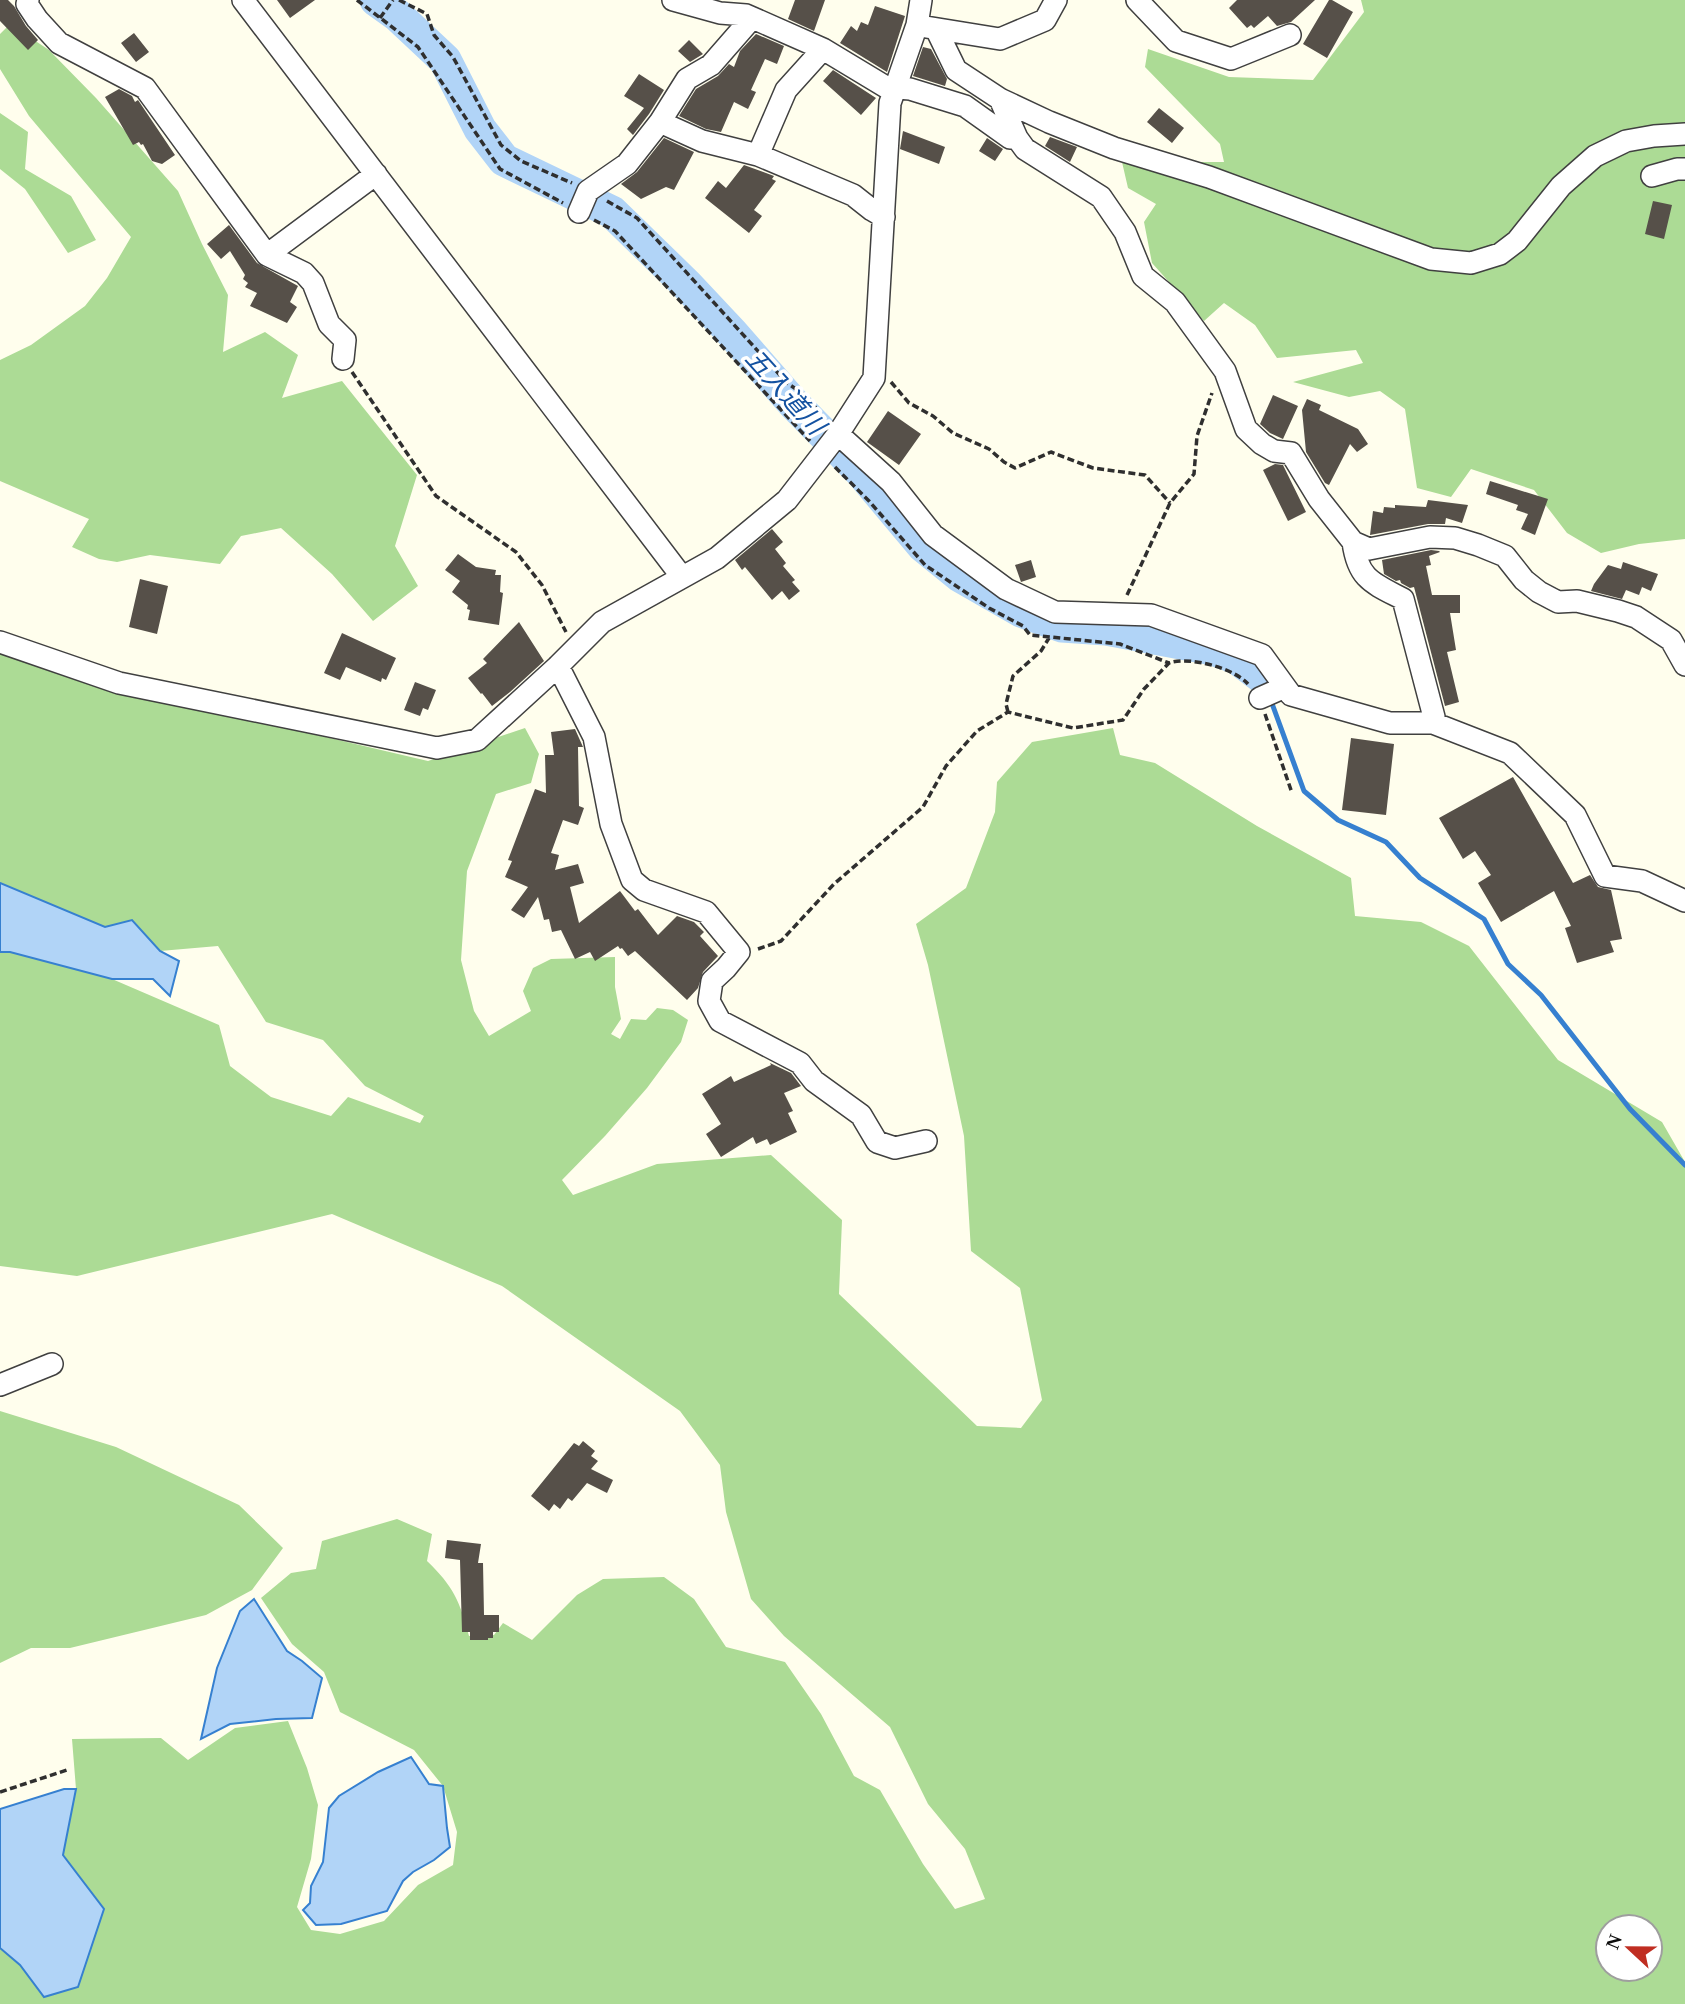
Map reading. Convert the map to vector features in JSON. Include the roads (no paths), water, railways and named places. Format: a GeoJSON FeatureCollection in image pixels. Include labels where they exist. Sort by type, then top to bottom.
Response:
{"type":"FeatureCollection","features":[{"type":"Feature","properties":{"kind":"street"},"geometry":{"type":"LineString","coordinates":[[28,0],[27,4],[37,19],[60,43],[145,88],[267,255],[304,274],[313,283],[329,324],[345,340],[343,359]]}},
{"type":"Feature","properties":{"kind":"street"},"geometry":{"type":"LineString","coordinates":[[243,0],[682,577]]}},
{"type":"Feature","properties":{"kind":"street"},"geometry":{"type":"LineString","coordinates":[[673,0],[720,13],[746,15],[822,49],[886,87],[910,89],[965,106],[1010,138],[1017,138]]}},
{"type":"Feature","properties":{"kind":"street"},"geometry":{"type":"LineString","coordinates":[[921,0],[927,27],[956,70],[1000,99],[1114,148],[1209,177],[1431,259],[1471,263],[1500,254],[1517,241],[1560,186],[1595,156],[1626,141],[1685,134]]}},
{"type":"Feature","properties":{"kind":"street"},"geometry":{"type":"LineString","coordinates":[[927,27],[1000,39],[1045,20],[1056,0]]}},
{"type":"Feature","properties":{"kind":"street"},"geometry":{"type":"LineString","coordinates":[[1137,0],[1176,41],[1231,60],[1290,36]]}},
{"type":"Feature","properties":{"kind":"street"},"geometry":{"type":"LineString","coordinates":[[579,212],[588,191],[627,164],[660,122],[687,79],[711,65],[752,18]]}},
{"type":"Feature","properties":{"kind":"street"},"geometry":{"type":"LineString","coordinates":[[0,642],[119,683],[437,748],[477,740],[602,622],[717,558],[787,500],[838,434],[874,378],[890,103],[927,27]]}},
{"type":"Feature","properties":{"kind":"street"},"geometry":{"type":"LineString","coordinates":[[758,155],[786,90],[822,49]]}},
{"type":"Feature","properties":{"kind":"street"},"geometry":{"type":"LineString","coordinates":[[1000,99],[1017,138],[1026,149],[1101,197],[1125,232],[1143,276],[1175,302],[1225,371],[1246,429],[1274,451],[1291,453],[1320,499],[1353,542],[1369,549],[1430,537],[1455,538],[1478,545],[1506,556],[1524,580],[1558,602],[1577,601],[1636,617],[1671,640],[1685,665]]}},
{"type":"Feature","properties":{"kind":"street"},"geometry":{"type":"LineString","coordinates":[[660,122],[702,141],[758,155],[853,195],[884,217]]}},
{"type":"Feature","properties":{"kind":"street"},"geometry":{"type":"LineString","coordinates":[[1652,176],[1685,169]]}},
{"type":"Feature","properties":{"kind":"street"},"geometry":{"type":"LineString","coordinates":[[267,255],[376,174]]}},
{"type":"Feature","properties":{"kind":"street"},"geometry":{"type":"LineString","coordinates":[[838,434],[891,482],[933,535],[1006,589],[1055,612],[1151,615],[1262,655],[1291,695],[1390,723],[1433,723],[1510,753],[1574,815],[1605,876],[1642,881],[1685,901]]}},
{"type":"Feature","properties":{"kind":"street"},"geometry":{"type":"LineString","coordinates":[[1353,542],[1356,562],[1371,583],[1403,599],[1434,717],[1433,723]]}},
{"type":"Feature","properties":{"kind":"street"},"geometry":{"type":"LineString","coordinates":[[558,666],[594,737],[611,824],[632,880],[644,890],[706,912],[739,952],[712,981],[709,1001],[720,1021],[800,1063],[814,1082],[860,1115],[877,1142],[895,1148],[926,1141]]}},
{"type":"Feature","properties":{"kind":"street"},"geometry":{"type":"LineString","coordinates":[[1260,698],[1285,687]]}},
{"type":"Feature","properties":{"kind":"street"},"geometry":{"type":"LineString","coordinates":[[0,1385],[52,1364]]}},
{"type":"Feature","properties":{"kind":"water"},"geometry":{"type":"Polygon","coordinates":[[[0,883],[105,927],[132,920],[160,951],[179,961],[170,996],[153,979],[112,979],[10,952],[0,952],[0,883]]]}},
{"type":"Feature","properties":{"kind":"water"},"geometry":{"type":"Polygon","coordinates":[[[254,1599],[287,1651],[322,1678],[312,1718],[230,1724],[201,1739],[217,1668],[240,1611],[254,1599]]]}},
{"type":"Feature","properties":{"kind":"water"},"geometry":{"type":"Polygon","coordinates":[[[411,1757],[429,1784],[443,1786],[450,1847],[403,1881],[387,1911],[341,1924],[316,1925],[303,1910],[310,1903],[311,1886],[323,1862],[329,1808],[339,1796],[378,1772],[411,1757]]]}},
{"type":"Feature","properties":{"kind":"water"},"geometry":{"type":"Polygon","coordinates":[[[64,1789],[76,1789],[63,1855],[104,1909],[78,1987],[44,1997],[20,1965],[0,1948],[0,1809],[64,1789]]]}},
{"type":"Feature","properties":{"kind":"waterway","name":"五入道川"},"geometry":{"type":"LineString","coordinates":[[376,0],[397,15],[445,60],[480,129],[504,160],[612,212],[733,334],[794,404],[862,473],[923,546],[960,576],[1021,611],[1062,626],[1106,629],[1213,649],[1237,658],[1262,677]]}},
{"type":"Feature","properties":{"kind":"waterway"},"geometry":{"type":"LineString","coordinates":[[1262,677],[1267,689]]}},
{"type":"Feature","properties":{"kind":"waterway"},"geometry":{"type":"LineString","coordinates":[[1270,698],[1304,791],[1338,820],[1386,842],[1420,878],[1484,919],[1508,964],[1541,995],[1630,1109],[1685,1165]]}}]}
